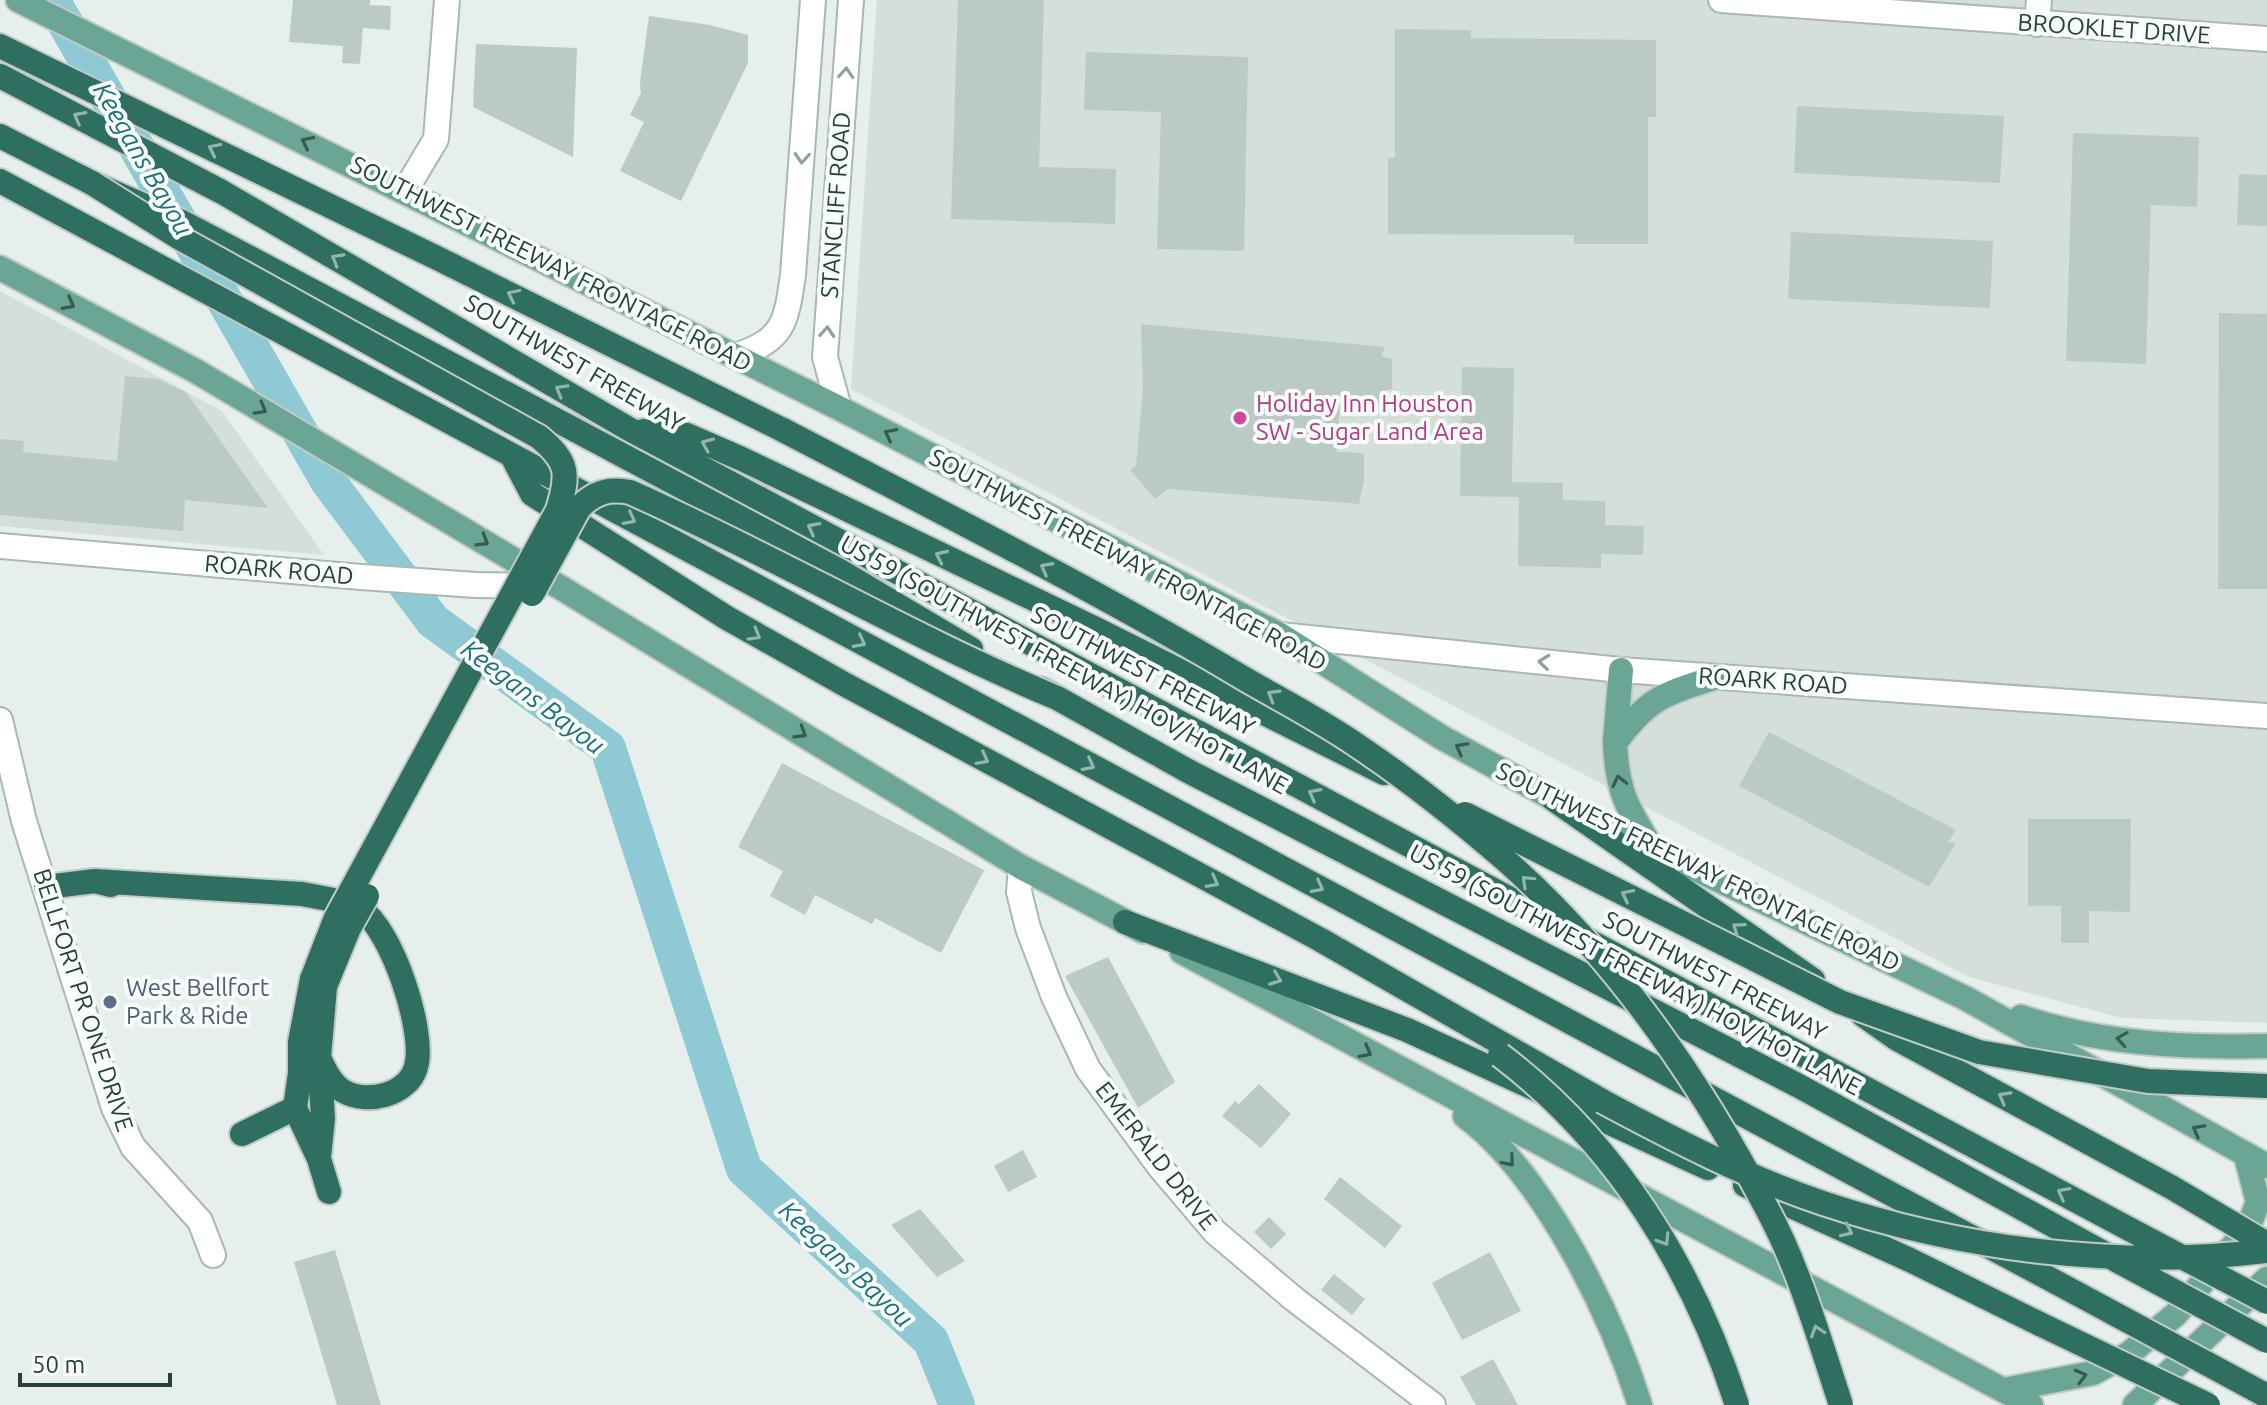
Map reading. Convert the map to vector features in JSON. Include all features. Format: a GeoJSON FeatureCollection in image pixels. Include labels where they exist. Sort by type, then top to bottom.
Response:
{"type":"FeatureCollection","features":[{"type":"Feature","properties":{"kind":"highway"},"geometry":{"type":"LineString","coordinates":[[0,46],[783,430],[1170,634],[1359,746],[1505,860],[1555,908],[1651,1020],[1695,1081],[1769,1211],[1810,1310],[1841,1405]]}},
{"type":"Feature","properties":{"kind":"highway","name":"SOUTHWEST FREEWAY"},"geometry":{"type":"LineString","coordinates":[[0,76],[222,192],[629,429],[2267,1302]]}},
{"type":"Feature","properties":{"kind":"highway","name":"US 59 (SOUTHWEST FREEWAY) HOV/HOT LANE"},"geometry":{"type":"LineString","coordinates":[[0,136],[92,183],[182,222],[545,414],[840,571],[1188,771],[1799,1086],[2267,1341]]}},
{"type":"Feature","properties":{"kind":"highway"},"geometry":{"type":"LineString","coordinates":[[0,181],[2267,1396]]}},
{"type":"Feature","properties":{"kind":"highway"},"geometry":{"type":"LineString","coordinates":[[92,183],[180,238],[539,437],[559,453],[563,466],[564,490],[558,510],[335,920],[300,1042],[295,1108],[319,1159],[329,1192]]}},
{"type":"Feature","properties":{"kind":"highway"},"geometry":{"type":"LineString","coordinates":[[629,429],[687,435],[742,459],[1094,628],[1840,1002],[1979,1052],[2148,1081],[2267,1086]]}},
{"type":"Feature","properties":{"kind":"highway"},"geometry":{"type":"LineString","coordinates":[[512,456],[532,494],[727,618],[1367,966],[1602,1101],[1693,1149],[1791,1191],[1869,1217],[1966,1240],[2062,1253],[2179,1257],[2267,1251]]}},
{"type":"Feature","properties":{"kind":"highway"},"geometry":{"type":"LineString","coordinates":[[319,1159],[323,1118],[319,982],[579,508],[601,492],[614,489],[630,492],[669,509],[979,665],[1057,698]]}},
{"type":"Feature","properties":{"kind":"highway"},"geometry":{"type":"LineString","coordinates":[[1553,799],[1897,1039],[2171,1187],[2267,1244]]}},
{"type":"Feature","properties":{"kind":"highway"},"geometry":{"type":"LineString","coordinates":[[46,887],[95,881],[195,901],[286,906],[347,905],[362,911],[382,930],[393,951],[414,1020],[419,1048],[416,1070],[403,1086],[389,1094],[372,1098],[344,1092],[325,1071],[319,1057]]}},
{"type":"Feature","properties":{"kind":"highway"},"geometry":{"type":"LineString","coordinates":[[1125,922],[1407,1030],[1910,1260],[2208,1405]]}},
{"type":"Feature","properties":{"kind":"highway"},"geometry":{"type":"LineString","coordinates":[[1459,1019],[1570,1118],[1639,1200],[1677,1260],[1709,1325],[1737,1405]]}},
{"type":"Feature","properties":{"kind":"highway"},"geometry":{"type":"LineString","coordinates":[[242,1134],[295,1108]]}},
{"type":"Feature","properties":{"kind":"main road","name":"SOUTHWEST FREEWAY FRONTAGE ROAD"},"geometry":{"type":"LineString","coordinates":[[18,0],[839,408],[1280,635],[1441,737],[1553,799],[1965,998],[2256,1161]]}},
{"type":"Feature","properties":{"kind":"main road"},"geometry":{"type":"LineString","coordinates":[[0,268],[194,370],[416,500],[1021,867],[2031,1405]]}},
{"type":"Feature","properties":{"kind":"main road"},"geometry":{"type":"LineString","coordinates":[[1621,670],[1615,743],[1619,786],[1628,810],[1654,850]]}},
{"type":"Feature","properties":{"kind":"main road"},"geometry":{"type":"LineString","coordinates":[[1615,743],[1635,716],[1664,694],[1717,677]]}},
{"type":"Feature","properties":{"kind":"main road"},"geometry":{"type":"LineString","coordinates":[[1965,998],[2047,1027],[2133,1041],[2200,1048],[2267,1046]]}},
{"type":"Feature","properties":{"kind":"main road"},"geometry":{"type":"LineString","coordinates":[[1408,1074],[1480,1128],[1551,1214],[1596,1297],[1619,1347],[1640,1405]]}},
{"type":"Feature","properties":{"kind":"main road"},"geometry":{"type":"LineString","coordinates":[[2004,1390],[2093,1373],[2130,1353],[2176,1314],[2248,1228],[2258,1202],[2256,1161]]}},
{"type":"Feature","properties":{"kind":"main road"},"geometry":{"type":"LineString","coordinates":[[2135,1405],[2267,1279]]}},
{"type":"Feature","properties":{"kind":"main road"},"geometry":{"type":"LineString","coordinates":[[2173,1405],[2204,1339]]}},
{"type":"Feature","properties":{"kind":"street"},"geometry":{"type":"LineString","coordinates":[[405,191],[436,139],[447,0]]}},
{"type":"Feature","properties":{"kind":"street","name":"STANCLIFF ROAD"},"geometry":{"type":"LineString","coordinates":[[735,356],[759,348],[776,334],[788,313],[813,0]]}},
{"type":"Feature","properties":{"kind":"street","name":"STANCLIFF ROAD"},"geometry":{"type":"LineString","coordinates":[[839,408],[825,357],[851,0]]}},
{"type":"Feature","properties":{"kind":"street","name":"BROOKLET DRIVE"},"geometry":{"type":"LineString","coordinates":[[1721,0],[2038,12],[2267,39]]}},
{"type":"Feature","properties":{"kind":"street"},"geometry":{"type":"LineString","coordinates":[[798,215],[835,217]]}},
{"type":"Feature","properties":{"kind":"street","name":"ROARK ROAD"},"geometry":{"type":"LineString","coordinates":[[0,546],[361,577],[476,585],[558,586]]}},
{"type":"Feature","properties":{"kind":"street","name":"ROARK ROAD"},"geometry":{"type":"LineString","coordinates":[[1280,635],[1621,670],[2267,716]]}},
{"type":"Feature","properties":{"kind":"street","name":"BELLFORT PR ONE DRIVE"},"geometry":{"type":"LineString","coordinates":[[0,720],[20,807],[114,1108],[133,1147],[200,1221],[213,1255]]}},
{"type":"Feature","properties":{"kind":"street","name":"EMERALD DRIVE"},"geometry":{"type":"LineString","coordinates":[[1021,867],[1019,892],[1028,928],[1054,997],[1088,1069],[1159,1166],[1215,1232],[1294,1299],[1433,1405]]}},
{"type":"Feature","properties":{"kind":"shaded area"},"geometry":{"type":"Polygon","coordinates":[[[877,0],[2267,0],[2267,1023],[2122,1018],[1969,977],[851,389],[877,0]]]}},
{"type":"Feature","properties":{"kind":"shaded area"},"geometry":{"type":"Polygon","coordinates":[[[0,291],[222,411],[324,555],[0,526],[0,291]]]}},
{"type":"Feature","properties":{"kind":"building"},"geometry":{"type":"Polygon","coordinates":[[[293,0],[370,0],[370,5],[391,6],[390,30],[363,28],[360,64],[342,63],[343,46],[289,42],[293,0]]]}},
{"type":"Feature","properties":{"kind":"building"},"geometry":{"type":"Polygon","coordinates":[[[958,0],[1044,0],[1039,167],[1116,169],[1115,224],[951,219],[958,0]]]}},
{"type":"Feature","properties":{"kind":"building"},"geometry":{"type":"Polygon","coordinates":[[[649,16],[710,25],[748,35],[748,63],[681,201],[620,171],[644,122],[630,115],[641,93],[649,16]]]}},
{"type":"Feature","properties":{"kind":"building"},"geometry":{"type":"Polygon","coordinates":[[[1395,29],[1471,30],[1471,38],[1656,40],[1656,117],[1648,117],[1648,244],[1574,244],[1574,235],[1388,234],[1388,158],[1395,158],[1395,29]]]}},
{"type":"Feature","properties":{"kind":"building"},"geometry":{"type":"Polygon","coordinates":[[[476,44],[577,48],[573,157],[473,107],[476,44]]]}},
{"type":"Feature","properties":{"kind":"building"},"geometry":{"type":"Polygon","coordinates":[[[1086,52],[1248,57],[1244,251],[1157,249],[1161,112],[1084,110],[1086,52]]]}},
{"type":"Feature","properties":{"kind":"building"},"geometry":{"type":"Polygon","coordinates":[[[1797,106],[2004,116],[2000,183],[1794,173],[1797,106]]]}},
{"type":"Feature","properties":{"kind":"building"},"geometry":{"type":"Polygon","coordinates":[[[2073,133],[2199,137],[2197,207],[2151,205],[2146,364],[2066,361],[2073,133]]]}},
{"type":"Feature","properties":{"kind":"building"},"geometry":{"type":"Polygon","coordinates":[[[2239,174],[2267,175],[2267,226],[2237,225],[2239,174]]]}},
{"type":"Feature","properties":{"kind":"building"},"geometry":{"type":"Polygon","coordinates":[[[1791,232],[1993,241],[1990,308],[1788,299],[1791,232]]]}},
{"type":"Feature","properties":{"kind":"building"},"geometry":{"type":"Polygon","coordinates":[[[2219,313],[2267,314],[2267,589],[2218,589],[2219,313]]]}},
{"type":"Feature","properties":{"kind":"building","name":"Holiday Inn Houston SW - Sugar Land Area"},"geometry":{"type":"Polygon","coordinates":[[[1141,324],[1385,347],[1381,356],[1392,359],[1392,389],[1381,391],[1379,403],[1340,401],[1337,452],[1364,453],[1364,480],[1359,504],[1168,489],[1155,499],[1130,470],[1136,466],[1143,389],[1141,324]]]}},
{"type":"Feature","properties":{"kind":"building"},"geometry":{"type":"Polygon","coordinates":[[[1462,367],[1514,368],[1512,482],[1563,483],[1563,500],[1605,501],[1605,525],[1644,526],[1643,555],[1601,554],[1601,568],[1518,566],[1519,497],[1460,496],[1462,367]]]}},
{"type":"Feature","properties":{"kind":"building"},"geometry":{"type":"Polygon","coordinates":[[[125,376],[158,379],[186,392],[268,508],[185,500],[183,531],[0,515],[0,439],[24,441],[23,452],[117,461],[125,376]]]}},
{"type":"Feature","properties":{"kind":"building"},"geometry":{"type":"Polygon","coordinates":[[[1769,732],[1956,830],[1948,842],[1956,843],[1929,887],[1739,786],[1769,732]]]}},
{"type":"Feature","properties":{"kind":"building"},"geometry":{"type":"Polygon","coordinates":[[[782,763],[984,870],[941,953],[875,918],[872,924],[815,895],[805,915],[770,896],[783,871],[738,847],[782,763]]]}},
{"type":"Feature","properties":{"kind":"building"},"geometry":{"type":"Polygon","coordinates":[[[2028,819],[2131,819],[2130,912],[2089,911],[2089,943],[2061,943],[2061,906],[2028,906],[2028,819]]]}},
{"type":"Feature","properties":{"kind":"building"},"geometry":{"type":"Polygon","coordinates":[[[1108,957],[1175,1082],[1138,1108],[1065,976],[1108,957]]]}},
{"type":"Feature","properties":{"kind":"building"},"geometry":{"type":"Polygon","coordinates":[[[1259,1084],[1291,1114],[1261,1148],[1222,1116],[1235,1101],[1239,1104],[1259,1084]]]}},
{"type":"Feature","properties":{"kind":"building"},"geometry":{"type":"Polygon","coordinates":[[[1023,1150],[1037,1177],[1008,1192],[994,1166],[1023,1150]]]}},
{"type":"Feature","properties":{"kind":"building"},"geometry":{"type":"Polygon","coordinates":[[[1340,1177],[1402,1226],[1385,1248],[1324,1199],[1340,1177]]]}},
{"type":"Feature","properties":{"kind":"building"},"geometry":{"type":"Polygon","coordinates":[[[920,1209],[965,1261],[937,1277],[891,1225],[920,1209]]]}},
{"type":"Feature","properties":{"kind":"building"},"geometry":{"type":"Polygon","coordinates":[[[1269,1217],[1286,1234],[1271,1249],[1254,1232],[1269,1217]]]}},
{"type":"Feature","properties":{"kind":"building"},"geometry":{"type":"Polygon","coordinates":[[[335,1250],[381,1405],[337,1405],[294,1262],[335,1250]]]}},
{"type":"Feature","properties":{"kind":"building"},"geometry":{"type":"Polygon","coordinates":[[[1490,1252],[1521,1311],[1462,1340],[1432,1283],[1490,1252]]]}},
{"type":"Feature","properties":{"kind":"building"},"geometry":{"type":"Polygon","coordinates":[[[1334,1274],[1365,1299],[1352,1315],[1321,1290],[1334,1274]]]}},
{"type":"Feature","properties":{"kind":"building"},"geometry":{"type":"Polygon","coordinates":[[[1493,1359],[1518,1405],[1476,1405],[1460,1377],[1493,1359]]]}},
{"type":"Feature","properties":{"kind":"waterway","name":"Keegans Bayou"},"geometry":{"type":"LineString","coordinates":[[52,0],[328,481],[433,621],[608,748],[744,1169],[931,1341],[957,1405]]}},
{"type":"Feature","properties":{"kind":"place","name":"Holiday Inn Houston SW - Sugar Land Area"},"geometry":{"type":"Point","coordinates":[1240,418]}},
{"type":"Feature","properties":{"kind":"place","name":"West Bellfort Park & Ride"},"geometry":{"type":"Point","coordinates":[110,1002]}}]}
